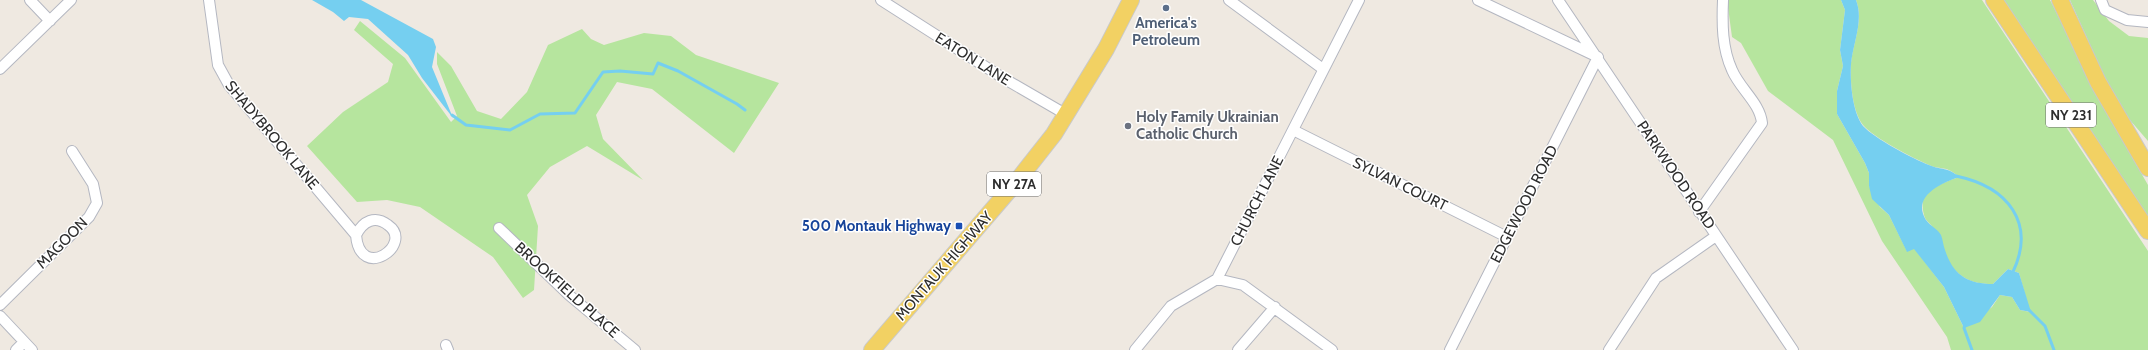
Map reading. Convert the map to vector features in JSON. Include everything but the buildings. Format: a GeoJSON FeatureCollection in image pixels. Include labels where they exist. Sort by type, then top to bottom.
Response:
{"type":"FeatureCollection","features":[{"type":"Feature","properties":{"kind":"main road","name":"MONTAUK HIGHWAY"},"geometry":{"type":"LineString","coordinates":[[872,350],[1017,181],[1067,115],[1106,49],[1131,0]]}},
{"type":"Feature","properties":{"kind":"main road","name":"NY 231"},"geometry":{"type":"LineString","coordinates":[[1994,0],[2148,231]]}},
{"type":"Feature","properties":{"kind":"main road","name":"NY 231"},"geometry":{"type":"LineString","coordinates":[[2060,0],[2098,82],[2148,168]]}},
{"type":"Feature","properties":{"kind":"street"},"geometry":{"type":"LineString","coordinates":[[30,0],[50,21]]}},
{"type":"Feature","properties":{"kind":"street"},"geometry":{"type":"LineString","coordinates":[[0,69],[72,0]]}},
{"type":"Feature","properties":{"kind":"street","name":"SHADYBROOK LANE"},"geometry":{"type":"LineString","coordinates":[[209,0],[218,65],[229,85],[356,235]]}},
{"type":"Feature","properties":{"kind":"street","name":"EATON LANE"},"geometry":{"type":"LineString","coordinates":[[881,0],[1003,78],[1067,115]]}},
{"type":"Feature","properties":{"kind":"street"},"geometry":{"type":"LineString","coordinates":[[1229,0],[1323,69]]}},
{"type":"Feature","properties":{"kind":"street","name":"CHURCH LANE"},"geometry":{"type":"LineString","coordinates":[[1217,279],[1359,0]]}},
{"type":"Feature","properties":{"kind":"street"},"geometry":{"type":"LineString","coordinates":[[1478,0],[1598,57]]}},
{"type":"Feature","properties":{"kind":"street","name":"PARKWOOD ROAD"},"geometry":{"type":"LineString","coordinates":[[1558,0],[1598,57],[1699,212],[1793,350]]}},
{"type":"Feature","properties":{"kind":"street"},"geometry":{"type":"LineString","coordinates":[[1699,212],[1762,123],[1761,112],[1743,90],[1732,71],[1725,51],[1723,0]]}},
{"type":"Feature","properties":{"kind":"street"},"geometry":{"type":"LineString","coordinates":[[2101,0],[2105,10],[2127,20],[2148,22]]}},
{"type":"Feature","properties":{"kind":"street","name":"EDGEWOOD ROAD"},"geometry":{"type":"LineString","coordinates":[[1450,350],[1598,57]]}},
{"type":"Feature","properties":{"kind":"street","name":"SYLVAN COURT"},"geometry":{"type":"LineString","coordinates":[[1293,130],[1507,237]]}},
{"type":"Feature","properties":{"kind":"street","name":"MAGOON"},"geometry":{"type":"LineString","coordinates":[[0,305],[89,217],[97,202],[93,184],[72,151]]}},
{"type":"Feature","properties":{"kind":"street","name":"BROOKFIELD PLACE"},"geometry":{"type":"LineString","coordinates":[[499,228],[569,295],[636,350]]}},
{"type":"Feature","properties":{"kind":"street"},"geometry":{"type":"LineString","coordinates":[[1609,350],[1656,278],[1716,236]]}},
{"type":"Feature","properties":{"kind":"street"},"geometry":{"type":"LineString","coordinates":[[1136,350],[1171,306],[1217,279],[1243,285],[1332,350]]}},
{"type":"Feature","properties":{"kind":"street"},"geometry":{"type":"LineString","coordinates":[[1238,350],[1275,307]]}},
{"type":"Feature","properties":{"kind":"street"},"geometry":{"type":"LineString","coordinates":[[0,316],[32,350]]}},
{"type":"Feature","properties":{"kind":"street"},"geometry":{"type":"LineString","coordinates":[[16,350],[24,342]]}},
{"type":"Feature","properties":{"kind":"green space"},"geometry":{"type":"Polygon","coordinates":[[[1727,0],[1841,0],[1845,10],[1840,50],[1843,66],[1837,91],[1837,114],[1865,163],[1869,173],[1869,186],[1880,207],[1889,215],[1907,251],[1914,248],[1944,287],[1964,328],[1992,307],[2000,295],[2012,297],[2020,310],[2030,312],[2019,273],[2008,269],[1993,284],[1979,283],[1962,276],[1950,263],[1936,234],[1925,218],[1923,200],[1928,192],[1959,177],[1950,170],[1934,167],[1904,153],[1884,142],[1863,125],[1856,112],[1854,104],[1851,87],[1851,63],[1859,15],[1856,0],[1982,0],[2148,251],[2148,350],[1951,350],[1947,337],[1882,241],[1833,140],[1768,91],[1741,43],[1732,37],[1727,0]]]}},
{"type":"Feature","properties":{"kind":"green space"},"geometry":{"type":"Polygon","coordinates":[[[2001,0],[2050,0],[2113,124],[2148,185],[2148,223],[2001,0]]]}},
{"type":"Feature","properties":{"kind":"green space"},"geometry":{"type":"Polygon","coordinates":[[[2070,0],[2093,0],[2109,21],[2129,36],[2148,38],[2148,141],[2117,105],[2070,0]]]}},
{"type":"Feature","properties":{"kind":"green space"},"geometry":{"type":"Polygon","coordinates":[[[360,21],[405,58],[451,122],[457,116],[437,64],[437,52],[451,66],[477,111],[501,119],[527,92],[548,45],[582,29],[591,39],[604,45],[644,33],[671,36],[696,55],[779,83],[734,153],[652,89],[617,82],[596,115],[603,139],[643,180],[587,146],[550,167],[527,195],[538,226],[534,290],[523,298],[493,257],[420,207],[387,200],[357,202],[307,146],[343,112],[388,82],[393,64],[354,30],[360,21]]]}},
{"type":"Feature","properties":{"kind":"water"},"geometry":{"type":"Polygon","coordinates":[[[312,0],[361,0],[433,39],[436,47],[432,67],[453,118],[422,78],[408,55],[368,19],[349,17],[344,21],[333,12],[312,0]]]}},
{"type":"Feature","properties":{"kind":"water"},"geometry":{"type":"Polygon","coordinates":[[[1841,0],[1856,0],[1858,8],[1859,15],[1851,64],[1851,79],[1852,96],[1859,120],[1868,131],[1884,142],[1913,158],[1929,165],[1951,171],[1959,177],[1937,187],[1925,197],[1922,204],[1922,212],[1926,220],[1940,233],[1948,259],[1952,266],[1957,272],[1969,280],[1984,284],[1993,284],[2008,269],[2019,273],[2031,312],[2020,310],[2012,297],[2000,295],[1980,322],[1964,328],[1944,287],[1914,249],[1907,252],[1889,215],[1872,199],[1869,186],[1869,173],[1865,163],[1837,114],[1837,91],[1843,66],[1840,50],[1845,10],[1841,0]]]}},
{"type":"Feature","properties":{"kind":"waterway"},"geometry":{"type":"LineString","coordinates":[[452,115],[466,125],[510,130],[540,114],[575,113],[603,72],[620,71],[653,74],[658,63],[678,71],[745,110]]}},
{"type":"Feature","properties":{"kind":"waterway"},"geometry":{"type":"LineString","coordinates":[[1956,176],[1974,181],[1990,189],[2003,198],[2013,210],[2019,223],[2021,239],[2019,256],[2012,274]]}},
{"type":"Feature","properties":{"kind":"waterway"},"geometry":{"type":"LineString","coordinates":[[2029,310],[2045,326],[2054,350]]}},
{"type":"Feature","properties":{"kind":"waterway"},"geometry":{"type":"LineString","coordinates":[[1965,325],[1964,328],[1972,350]]}},
{"type":"Feature","properties":{"kind":"place","name":"America's Petroleum"},"geometry":{"type":"Point","coordinates":[1166,8]}},
{"type":"Feature","properties":{"kind":"place","name":"Holy Family Ukrainian Catholic Church"},"geometry":{"type":"Point","coordinates":[1128,126]}},
{"type":"Feature","properties":{"kind":"place","name":"500 Montauk Highway"},"geometry":{"type":"Point","coordinates":[959,226]}}]}
